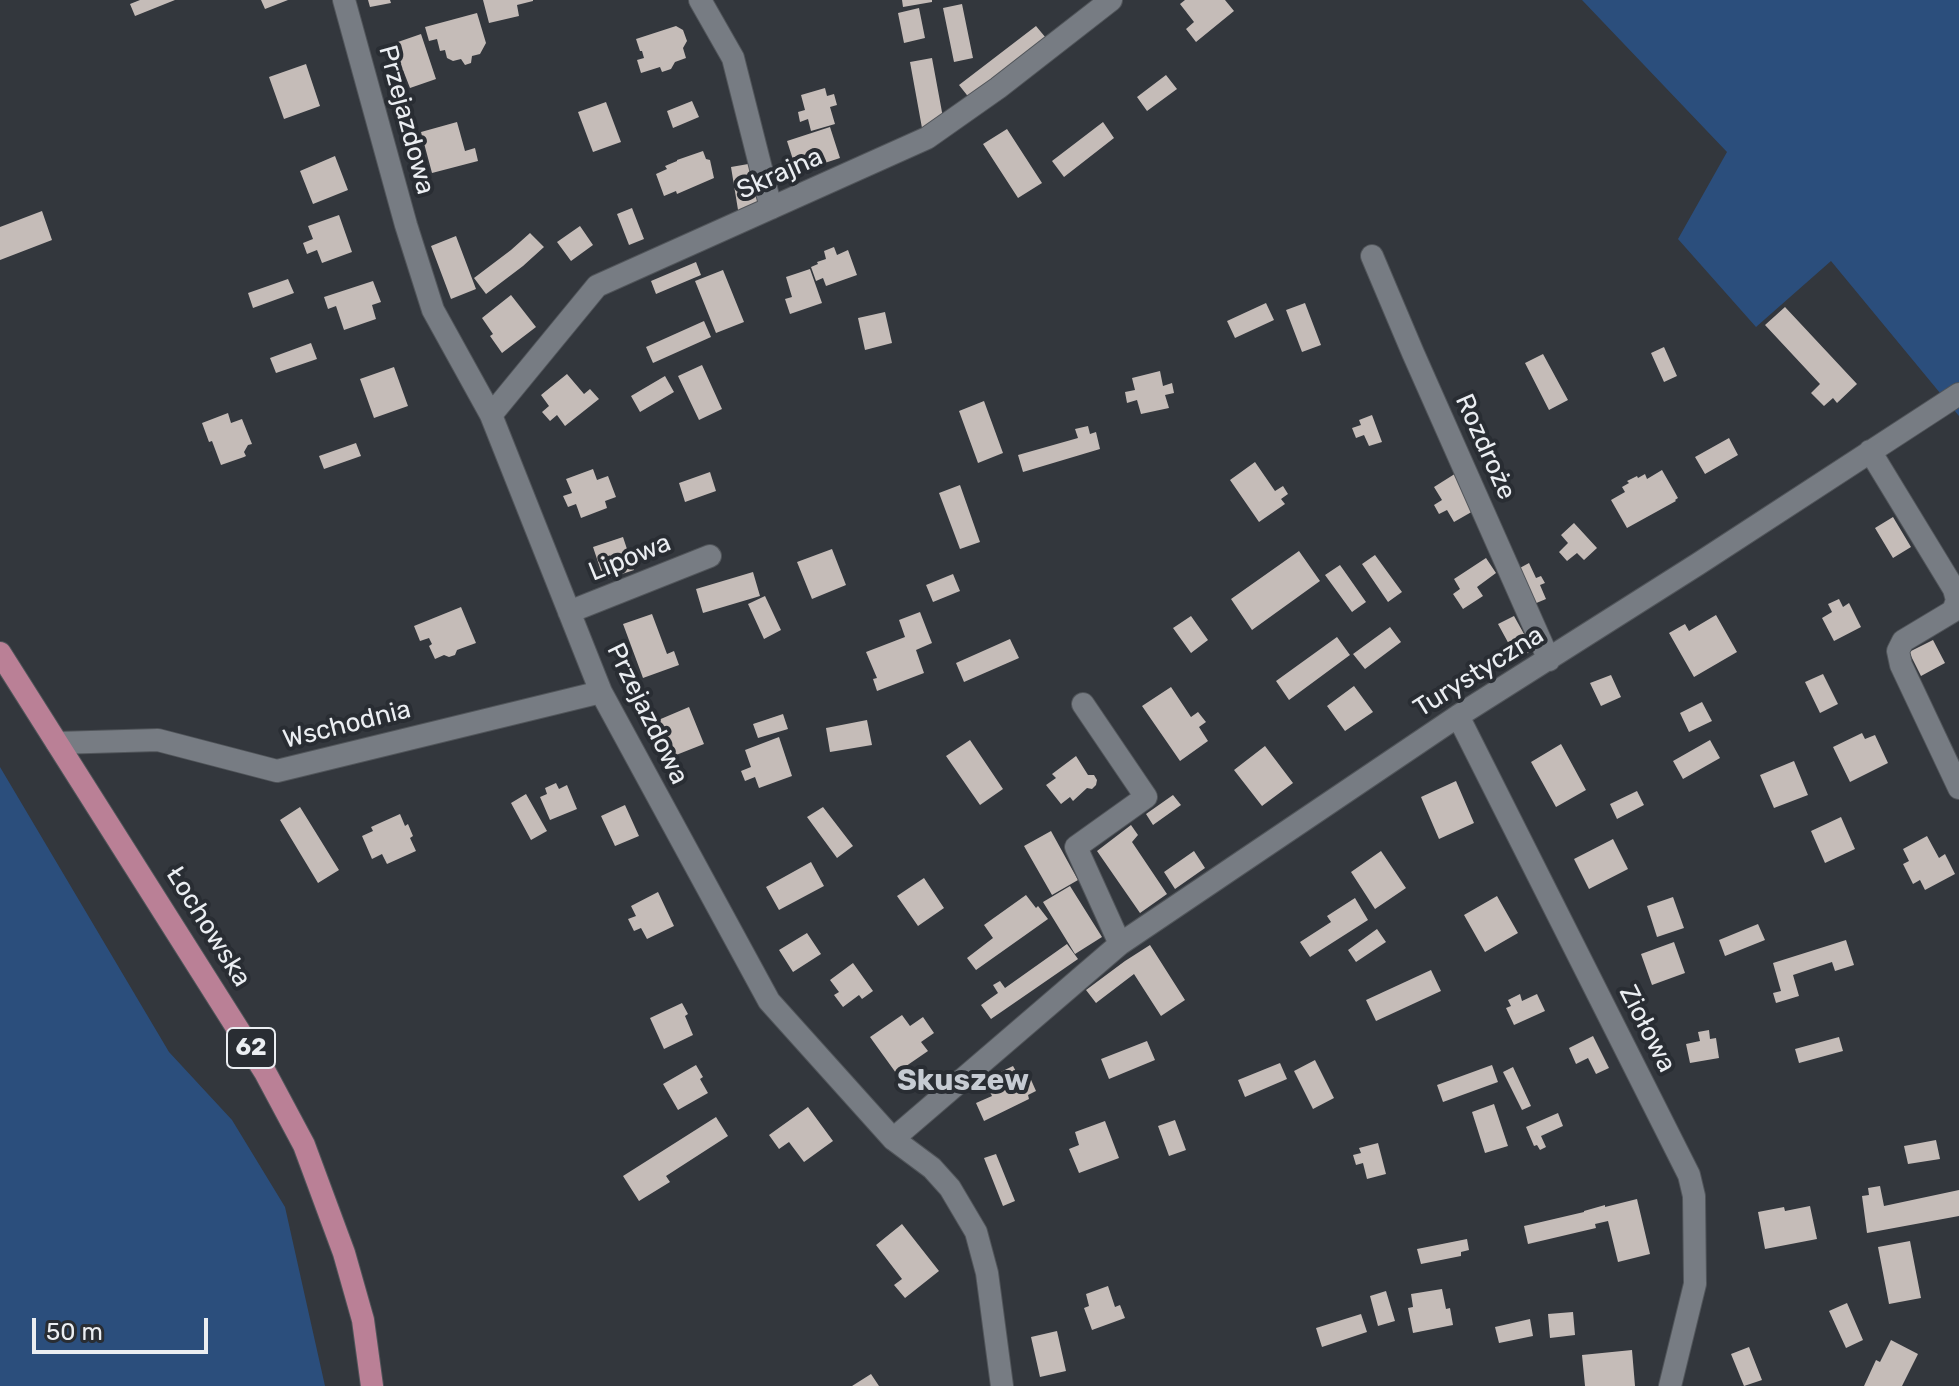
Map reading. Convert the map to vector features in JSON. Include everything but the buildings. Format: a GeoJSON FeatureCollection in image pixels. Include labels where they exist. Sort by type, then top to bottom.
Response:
{"type":"FeatureCollection","features":[{"type":"Feature","properties":{"kind":"main road","name":"Łochowska"},"geometry":{"type":"LineString","coordinates":[[0,653],[265,1072],[304,1145],[348,1267],[363,1320],[372,1386]]}},
{"type":"Feature","properties":{"kind":"street","name":"Przejazdowa"},"geometry":{"type":"LineString","coordinates":[[344,0],[406,225],[433,310],[491,415],[601,692],[769,1001],[893,1139],[932,1168],[950,1188],[976,1232],[987,1273],[1002,1386]]}},
{"type":"Feature","properties":{"kind":"street"},"geometry":{"type":"LineString","coordinates":[[700,0],[733,58],[771,208]]}},
{"type":"Feature","properties":{"kind":"street","name":"Skrajna"},"geometry":{"type":"LineString","coordinates":[[491,415],[597,286],[927,138],[998,88],[1111,0]]}},
{"type":"Feature","properties":{"kind":"street","name":"Rozdroże"},"geometry":{"type":"LineString","coordinates":[[1372,256],[1549,660]]}},
{"type":"Feature","properties":{"kind":"street","name":"Turystyczna"},"geometry":{"type":"LineString","coordinates":[[893,1139],[1120,944],[1458,716],[1959,394]]}},
{"type":"Feature","properties":{"kind":"street"},"geometry":{"type":"LineString","coordinates":[[1870,451],[1954,589],[1957,600],[1953,611],[1903,641],[1898,651],[1901,665],[1959,788]]}},
{"type":"Feature","properties":{"kind":"street","name":"Lipowa"},"geometry":{"type":"LineString","coordinates":[[569,612],[710,556]]}},
{"type":"Feature","properties":{"kind":"street","name":"Wschodnia"},"geometry":{"type":"LineString","coordinates":[[57,743],[158,740],[277,771],[601,692]]}},
{"type":"Feature","properties":{"kind":"street"},"geometry":{"type":"LineString","coordinates":[[1083,704],[1146,797],[1076,847],[1120,944]]}},
{"type":"Feature","properties":{"kind":"street","name":"Ziołowa"},"geometry":{"type":"LineString","coordinates":[[1458,716],[1689,1175],[1694,1196],[1695,1284],[1670,1386]]}},
{"type":"Feature","properties":{"kind":"shaded area"},"geometry":{"type":"Polygon","coordinates":[[[1582,0],[1959,0],[1959,416],[1831,261],[1756,327],[1678,239],[1727,152],[1582,0]]]}},
{"type":"Feature","properties":{"kind":"shaded area"},"geometry":{"type":"Polygon","coordinates":[[[0,767],[169,1052],[232,1120],[285,1207],[325,1386],[0,1386],[0,767]]]}},
{"type":"Feature","properties":{"kind":"district","name":"Skuszew"},"geometry":{"type":"Point","coordinates":[963,1081]}}]}
